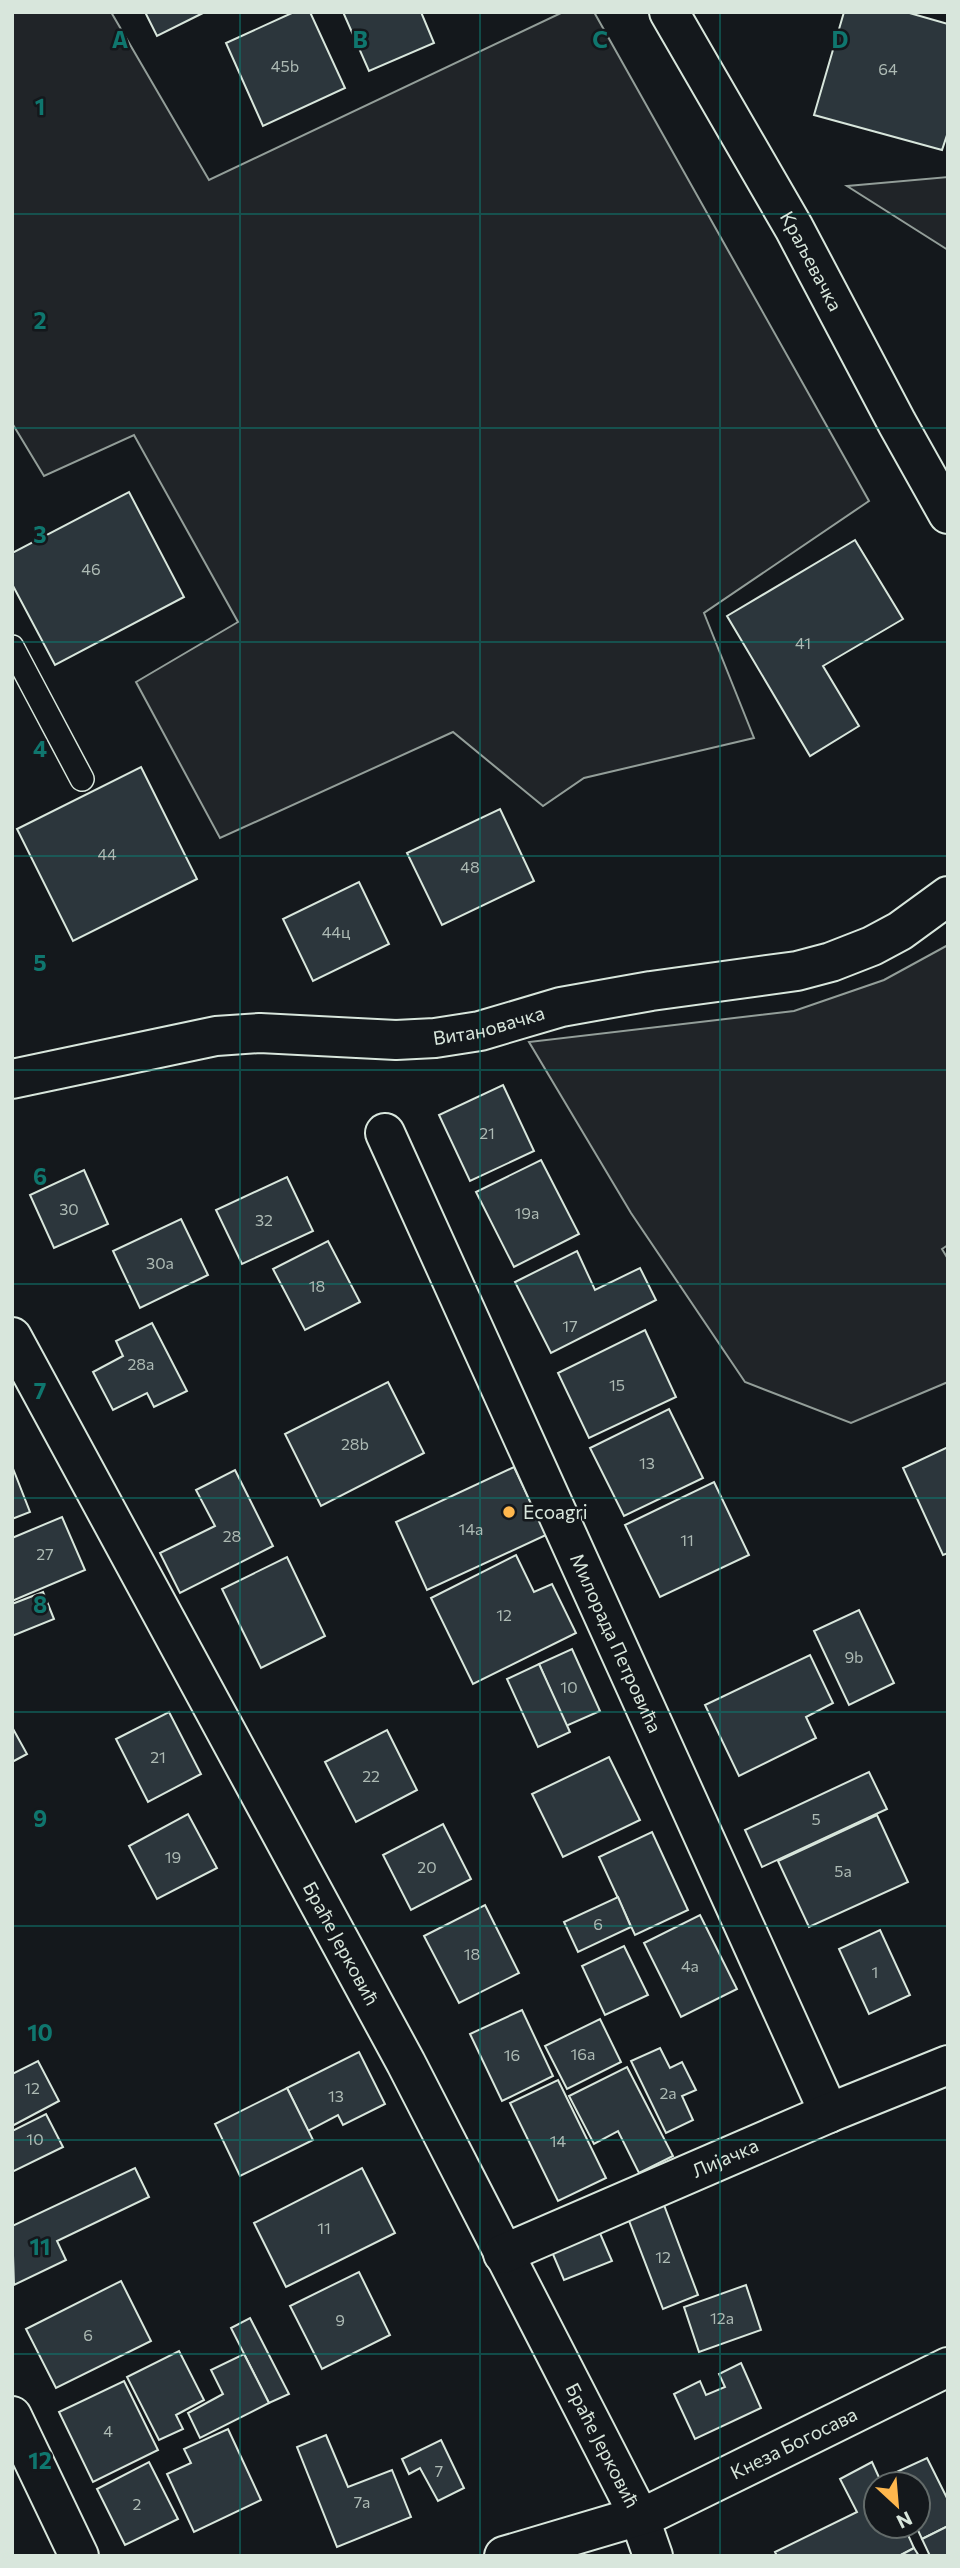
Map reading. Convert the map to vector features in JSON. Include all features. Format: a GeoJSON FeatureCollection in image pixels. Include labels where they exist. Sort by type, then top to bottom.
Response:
{"type":"FeatureCollection","features":[{"type":"Feature","properties":{"kind":"street","name":"Краљевачка"},"geometry":{"type":"LineString","coordinates":[[669,12],[794,228],[948,513]]}},
{"type":"Feature","properties":{"kind":"street","name":"Витановачка"},"geometry":{"type":"LineString","coordinates":[[15,1073],[216,1036],[260,1033],[396,1040],[435,1038],[480,1031],[573,1005],[650,991],[797,971],[831,962],[872,946],[948,896]]}},
{"type":"Feature","properties":{"kind":"street","name":"Милорада Петровића"},"geometry":{"type":"LineString","coordinates":[[385,1133],[829,2113]]}},
{"type":"Feature","properties":{"kind":"street","name":"Браће Јерковић"},"geometry":{"type":"LineString","coordinates":[[12,1337],[406,2063],[639,2516],[653,2556]]}},
{"type":"Feature","properties":{"kind":"street","name":"Лијачка"},"geometry":{"type":"LineString","coordinates":[[503,2254],[829,2113],[948,2065]]}},
{"type":"Feature","properties":{"kind":"street","name":"Кнеза Богосава"},"geometry":{"type":"LineString","coordinates":[[503,2556],[672,2504],[948,2367]]}},
{"type":"Feature","properties":{"kind":"street"},"geometry":{"type":"LineString","coordinates":[[12,2416],[79,2556]]}},
{"type":"Feature","properties":{"kind":"lane"},"geometry":{"type":"LineString","coordinates":[[12,646],[82,779]]}},
{"type":"Feature","properties":{"kind":"shaded area"},"geometry":{"type":"Polygon","coordinates":[[[12,12],[111,12],[209,180],[563,12],[594,12],[869,501],[704,613],[754,738],[584,778],[543,806],[453,732],[220,838],[136,682],[238,622],[134,435],[44,476],[12,423],[12,12]]]}},
{"type":"Feature","properties":{"kind":"shaded area"},"geometry":{"type":"Polygon","coordinates":[[[948,177],[948,250],[847,186],[948,177]]]}},
{"type":"Feature","properties":{"kind":"shaded area"},"geometry":{"type":"Polygon","coordinates":[[[948,945],[948,1245],[942,1249],[948,1259],[948,1382],[851,1423],[745,1382],[631,1213],[529,1042],[794,1011],[884,980],[948,945]]]}},
{"type":"Feature","properties":{"kind":"building"},"geometry":{"type":"Polygon","coordinates":[[[145,12],[205,12],[157,36],[145,12]]]}},
{"type":"Feature","properties":{"kind":"building"},"geometry":{"type":"Polygon","coordinates":[[[294,12],[310,12],[345,88],[263,126],[226,43],[294,12]]]}},
{"type":"Feature","properties":{"kind":"building"},"geometry":{"type":"Polygon","coordinates":[[[343,12],[421,12],[434,43],[369,71],[343,12]]]}},
{"type":"Feature","properties":{"kind":"building"},"geometry":{"type":"Polygon","coordinates":[[[844,12],[906,12],[948,24],[948,132],[942,150],[814,115],[844,12]]]}},
{"type":"Feature","properties":{"kind":"building"},"geometry":{"type":"Polygon","coordinates":[[[129,492],[184,597],[55,665],[12,584],[12,553],[129,492]]]}},
{"type":"Feature","properties":{"kind":"building"},"geometry":{"type":"Polygon","coordinates":[[[855,540],[903,619],[823,666],[859,726],[810,756],[727,616],[855,540]]]}},
{"type":"Feature","properties":{"kind":"building"},"geometry":{"type":"Polygon","coordinates":[[[141,767],[197,879],[73,941],[17,829],[141,767]]]}},
{"type":"Feature","properties":{"kind":"building"},"geometry":{"type":"Polygon","coordinates":[[[500,809],[534,881],[442,925],[407,853],[500,809]]]}},
{"type":"Feature","properties":{"kind":"building"},"geometry":{"type":"Polygon","coordinates":[[[359,882],[389,944],[313,981],[283,919],[359,882]]]}},
{"type":"Feature","properties":{"kind":"building"},"geometry":{"type":"Polygon","coordinates":[[[503,1085],[534,1151],[470,1181],[439,1115],[503,1085]]]}},
{"type":"Feature","properties":{"kind":"building"},"geometry":{"type":"Polygon","coordinates":[[[541,1160],[579,1234],[514,1267],[476,1192],[541,1160]]]}},
{"type":"Feature","properties":{"kind":"building"},"geometry":{"type":"Polygon","coordinates":[[[84,1170],[108,1224],[54,1248],[30,1195],[84,1170]]]}},
{"type":"Feature","properties":{"kind":"building"},"geometry":{"type":"Polygon","coordinates":[[[287,1177],[313,1231],[242,1264],[216,1210],[287,1177]]]}},
{"type":"Feature","properties":{"kind":"building"},"geometry":{"type":"Polygon","coordinates":[[[181,1219],[208,1275],[140,1308],[113,1251],[181,1219]]]}},
{"type":"Feature","properties":{"kind":"building"},"geometry":{"type":"Polygon","coordinates":[[[328,1241],[360,1302],[305,1330],[273,1269],[328,1241]]]}},
{"type":"Feature","properties":{"kind":"building"},"geometry":{"type":"Polygon","coordinates":[[[577,1251],[595,1290],[640,1268],[656,1300],[551,1353],[515,1282],[577,1251]]]}},
{"type":"Feature","properties":{"kind":"building"},"geometry":{"type":"Polygon","coordinates":[[[152,1323],[187,1391],[154,1407],[147,1393],[113,1410],[93,1372],[123,1356],[116,1341],[152,1323]]]}},
{"type":"Feature","properties":{"kind":"building"},"geometry":{"type":"Polygon","coordinates":[[[645,1330],[676,1397],[589,1438],[558,1373],[645,1330]]]}},
{"type":"Feature","properties":{"kind":"building"},"geometry":{"type":"Polygon","coordinates":[[[388,1382],[424,1453],[321,1506],[285,1434],[388,1382]]]}},
{"type":"Feature","properties":{"kind":"building"},"geometry":{"type":"Polygon","coordinates":[[[669,1409],[703,1478],[624,1516],[590,1448],[669,1409]]]}},
{"type":"Feature","properties":{"kind":"building"},"geometry":{"type":"Polygon","coordinates":[[[948,1447],[948,1553],[943,1555],[903,1468],[948,1447]]]}},
{"type":"Feature","properties":{"kind":"building"},"geometry":{"type":"Polygon","coordinates":[[[12,1466],[30,1512],[12,1519],[12,1466]]]}},
{"type":"Feature","properties":{"kind":"building"},"geometry":{"type":"Polygon","coordinates":[[[514,1467],[546,1535],[427,1590],[396,1522],[514,1467]]]}},
{"type":"Feature","properties":{"kind":"building"},"geometry":{"type":"Polygon","coordinates":[[[235,1470],[273,1546],[180,1593],[160,1553],[215,1526],[196,1490],[235,1470]]]}},
{"type":"Feature","properties":{"kind":"building"},"geometry":{"type":"Polygon","coordinates":[[[714,1482],[749,1555],[660,1597],[625,1525],[714,1482]]]}},
{"type":"Feature","properties":{"kind":"building"},"geometry":{"type":"Polygon","coordinates":[[[62,1517],[85,1570],[12,1601],[12,1538],[62,1517]]]}},
{"type":"Feature","properties":{"kind":"building"},"geometry":{"type":"Polygon","coordinates":[[[516,1555],[534,1592],[552,1584],[576,1633],[473,1684],[431,1598],[516,1555]]]}},
{"type":"Feature","properties":{"kind":"building"},"geometry":{"type":"Polygon","coordinates":[[[287,1557],[325,1636],[261,1668],[222,1589],[287,1557]]]}},
{"type":"Feature","properties":{"kind":"building"},"geometry":{"type":"Polygon","coordinates":[[[43,1592],[54,1619],[12,1636],[12,1604],[43,1592]]]}},
{"type":"Feature","properties":{"kind":"building"},"geometry":{"type":"Polygon","coordinates":[[[859,1610],[894,1683],[849,1705],[814,1631],[859,1610]]]}},
{"type":"Feature","properties":{"kind":"building"},"geometry":{"type":"Polygon","coordinates":[[[572,1649],[600,1711],[566,1726],[539,1664],[572,1649]]]}},
{"type":"Feature","properties":{"kind":"building"},"geometry":{"type":"Polygon","coordinates":[[[810,1655],[833,1703],[806,1717],[816,1738],[739,1776],[705,1705],[810,1655]]]}},
{"type":"Feature","properties":{"kind":"building"},"geometry":{"type":"Polygon","coordinates":[[[539,1664],[570,1732],[538,1747],[507,1679],[539,1664]]]}},
{"type":"Feature","properties":{"kind":"building"},"geometry":{"type":"Polygon","coordinates":[[[169,1712],[201,1774],[148,1802],[116,1739],[169,1712]]]}},
{"type":"Feature","properties":{"kind":"building"},"geometry":{"type":"Polygon","coordinates":[[[12,1727],[27,1754],[12,1762],[12,1727]]]}},
{"type":"Feature","properties":{"kind":"building"},"geometry":{"type":"Polygon","coordinates":[[[387,1730],[417,1790],[356,1822],[325,1762],[387,1730]]]}},
{"type":"Feature","properties":{"kind":"building"},"geometry":{"type":"Polygon","coordinates":[[[609,1757],[640,1820],[563,1857],[532,1794],[609,1757]]]}},
{"type":"Feature","properties":{"kind":"building"},"geometry":{"type":"Polygon","coordinates":[[[869,1772],[887,1809],[762,1867],[745,1830],[869,1772]]]}},
{"type":"Feature","properties":{"kind":"building"},"geometry":{"type":"Polygon","coordinates":[[[188,1814],[217,1868],[157,1899],[129,1846],[188,1814]]]}},
{"type":"Feature","properties":{"kind":"building"},"geometry":{"type":"Polygon","coordinates":[[[877,1815],[908,1882],[809,1927],[778,1861],[877,1815]]]}},
{"type":"Feature","properties":{"kind":"building"},"geometry":{"type":"Polygon","coordinates":[[[443,1824],[471,1879],[411,1910],[383,1855],[443,1824]]]}},
{"type":"Feature","properties":{"kind":"building"},"geometry":{"type":"Polygon","coordinates":[[[652,1832],[688,1910],[635,1935],[599,1857],[652,1832]]]}},
{"type":"Feature","properties":{"kind":"building"},"geometry":{"type":"Polygon","coordinates":[[[618,1897],[631,1927],[578,1952],[564,1922],[618,1897]]]}},
{"type":"Feature","properties":{"kind":"building"},"geometry":{"type":"Polygon","coordinates":[[[485,1905],[519,1973],[459,2003],[424,1936],[485,1905]]]}},
{"type":"Feature","properties":{"kind":"building"},"geometry":{"type":"Polygon","coordinates":[[[700,1915],[737,1989],[681,2017],[644,1943],[700,1915]]]}},
{"type":"Feature","properties":{"kind":"building"},"geometry":{"type":"Polygon","coordinates":[[[880,1930],[910,1995],[869,2014],[839,1949],[880,1930]]]}},
{"type":"Feature","properties":{"kind":"building"},"geometry":{"type":"Polygon","coordinates":[[[624,1946],[648,1995],[605,2015],[582,1966],[624,1946]]]}},
{"type":"Feature","properties":{"kind":"building"},"geometry":{"type":"Polygon","coordinates":[[[522,2010],[553,2076],[502,2101],[470,2034],[522,2010]]]}},
{"type":"Feature","properties":{"kind":"building"},"geometry":{"type":"Polygon","coordinates":[[[600,2019],[621,2062],[567,2089],[545,2046],[600,2019]]]}},
{"type":"Feature","properties":{"kind":"building"},"geometry":{"type":"Polygon","coordinates":[[[660,2048],[670,2068],[682,2062],[696,2090],[682,2096],[693,2120],[666,2133],[631,2061],[660,2048]]]}},
{"type":"Feature","properties":{"kind":"building"},"geometry":{"type":"Polygon","coordinates":[[[359,2052],[385,2104],[343,2125],[338,2115],[308,2131],[287,2088],[359,2052]]]}},
{"type":"Feature","properties":{"kind":"building"},"geometry":{"type":"Polygon","coordinates":[[[38,2061],[59,2101],[12,2126],[12,2074],[38,2061]]]}},
{"type":"Feature","properties":{"kind":"building"},"geometry":{"type":"Polygon","coordinates":[[[627,2067],[673,2156],[639,2173],[618,2131],[594,2144],[569,2096],[627,2067]]]}},
{"type":"Feature","properties":{"kind":"building"},"geometry":{"type":"Polygon","coordinates":[[[558,2080],[606,2178],[558,2201],[510,2103],[558,2080]]]}},
{"type":"Feature","properties":{"kind":"building"},"geometry":{"type":"Polygon","coordinates":[[[287,2088],[313,2140],[240,2176],[215,2124],[287,2088]]]}},
{"type":"Feature","properties":{"kind":"building"},"geometry":{"type":"Polygon","coordinates":[[[46,2114],[63,2147],[12,2172],[12,2131],[46,2114]]]}},
{"type":"Feature","properties":{"kind":"building"},"geometry":{"type":"Polygon","coordinates":[[[135,2168],[149,2197],[57,2241],[66,2260],[14,2285],[12,2226],[135,2168]]]}},
{"type":"Feature","properties":{"kind":"building"},"geometry":{"type":"Polygon","coordinates":[[[362,2168],[395,2233],[286,2287],[254,2223],[362,2168]]]}},
{"type":"Feature","properties":{"kind":"building"},"geometry":{"type":"Polygon","coordinates":[[[664,2205],[698,2295],[663,2309],[628,2218],[664,2205]]]}},
{"type":"Feature","properties":{"kind":"building"},"geometry":{"type":"Polygon","coordinates":[[[599,2231],[612,2261],[564,2280],[552,2252],[599,2231]]]}},
{"type":"Feature","properties":{"kind":"building"},"geometry":{"type":"Polygon","coordinates":[[[359,2272],[390,2335],[322,2369],[290,2306],[359,2272]]]}},
{"type":"Feature","properties":{"kind":"building"},"geometry":{"type":"Polygon","coordinates":[[[121,2281],[151,2341],[56,2388],[26,2329],[121,2281]]]}},
{"type":"Feature","properties":{"kind":"building"},"geometry":{"type":"Polygon","coordinates":[[[746,2285],[761,2330],[699,2352],[684,2307],[746,2285]]]}},
{"type":"Feature","properties":{"kind":"building"},"geometry":{"type":"Polygon","coordinates":[[[250,2318],[289,2394],[269,2403],[231,2328],[250,2318]]]}},
{"type":"Feature","properties":{"kind":"building"},"geometry":{"type":"Polygon","coordinates":[[[179,2351],[204,2400],[176,2415],[183,2429],[159,2440],[127,2377],[179,2351]]]}},
{"type":"Feature","properties":{"kind":"building"},"geometry":{"type":"Polygon","coordinates":[[[244,2354],[269,2403],[200,2438],[188,2413],[223,2394],[211,2370],[244,2354]]]}},
{"type":"Feature","properties":{"kind":"building"},"geometry":{"type":"Polygon","coordinates":[[[741,2363],[761,2408],[695,2439],[674,2394],[700,2381],[706,2395],[725,2387],[719,2374],[741,2363]]]}},
{"type":"Feature","properties":{"kind":"building"},"geometry":{"type":"Polygon","coordinates":[[[124,2381],[158,2450],[93,2482],[59,2412],[124,2381]]]}},
{"type":"Feature","properties":{"kind":"building"},"geometry":{"type":"Polygon","coordinates":[[[228,2429],[261,2500],[194,2532],[167,2474],[191,2463],[184,2449],[228,2429]]]}},
{"type":"Feature","properties":{"kind":"building"},"geometry":{"type":"Polygon","coordinates":[[[326,2435],[348,2487],[392,2470],[411,2517],[337,2547],[297,2447],[326,2435]]]}},
{"type":"Feature","properties":{"kind":"building"},"geometry":{"type":"Polygon","coordinates":[[[441,2440],[464,2488],[438,2501],[420,2468],[409,2474],[402,2459],[441,2440]]]}},
{"type":"Feature","properties":{"kind":"building"},"geometry":{"type":"Polygon","coordinates":[[[927,2458],[948,2500],[948,2526],[932,2534],[932,2470],[901,2470],[927,2458]]]}},
{"type":"Feature","properties":{"kind":"building"},"geometry":{"type":"Polygon","coordinates":[[[149,2462],[178,2519],[125,2545],[97,2489],[149,2462]]]}},
{"type":"Feature","properties":{"kind":"building"},"geometry":{"type":"Polygon","coordinates":[[[872,2462],[876,2470],[862,2470],[862,2540],[910,2540],[914,2548],[899,2556],[777,2556],[775,2552],[857,2512],[840,2479],[872,2462]]]}},
{"type":"Feature","properties":{"kind":"building"},"geometry":{"type":"Polygon","coordinates":[[[948,2526],[948,2556],[930,2556],[922,2540],[932,2540],[932,2534],[948,2526]]]}},
{"type":"Feature","properties":{"kind":"building"},"geometry":{"type":"Polygon","coordinates":[[[914,2548],[919,2556],[899,2556],[914,2548]]]}},
{"type":"Feature","properties":{"kind":"place","name":"Ecoagri"},"geometry":{"type":"Point","coordinates":[509,1512]}}]}
